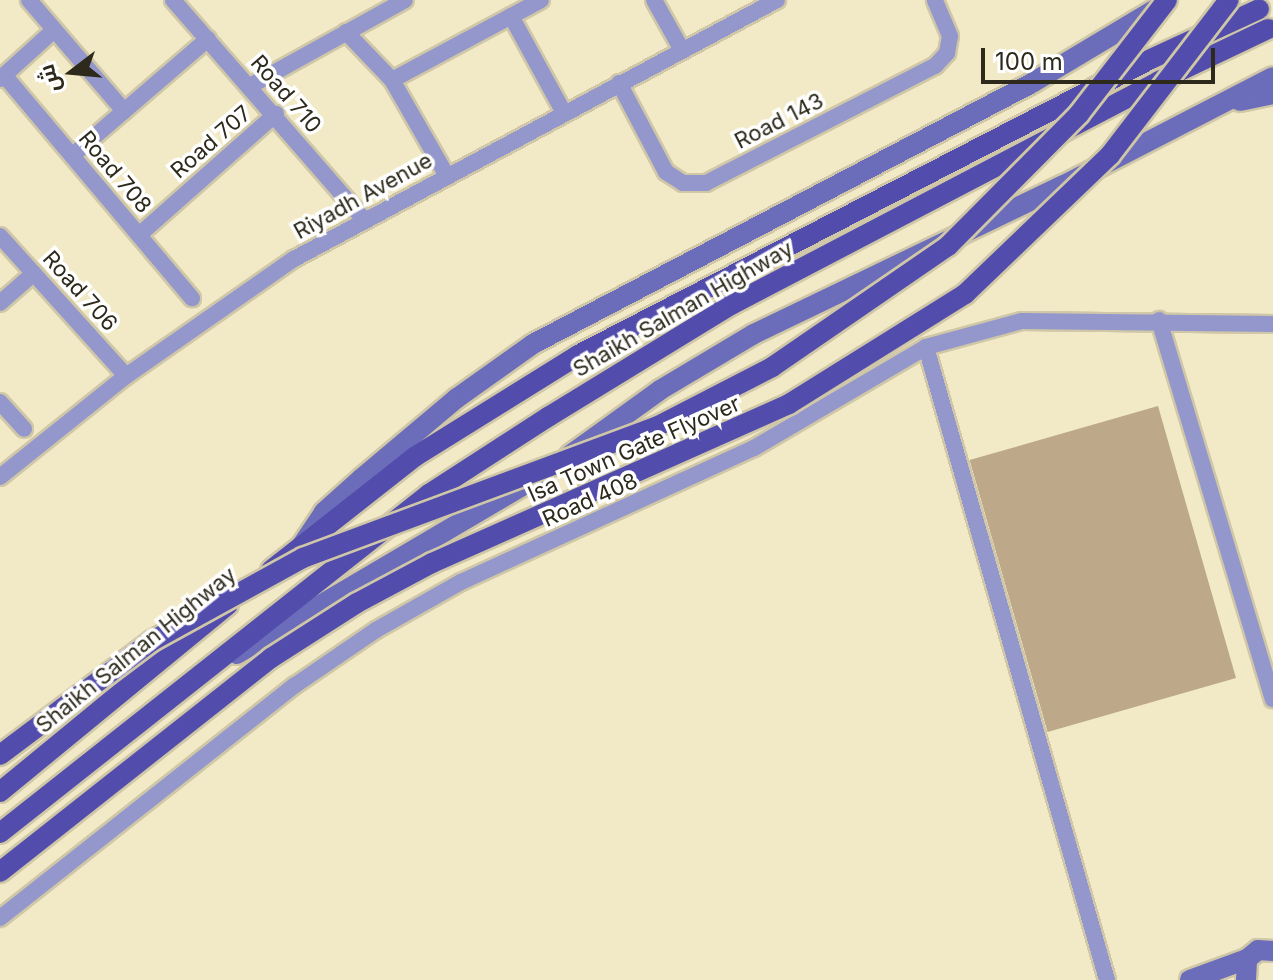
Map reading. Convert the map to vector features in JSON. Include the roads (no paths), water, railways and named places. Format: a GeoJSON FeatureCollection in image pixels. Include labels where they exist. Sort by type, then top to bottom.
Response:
{"type":"FeatureCollection","features":[{"type":"Feature","properties":{"kind":"main road"},"geometry":{"type":"LineString","coordinates":[[1136,22],[1158,0]]}},
{"type":"Feature","properties":{"kind":"main road","name":"Shaikh Salman Highway"},"geometry":{"type":"LineString","coordinates":[[302,545],[324,512],[362,478],[466,391],[533,344],[974,114],[1136,22],[1168,0]]}},
{"type":"Feature","properties":{"kind":"main road","name":"Isa Town Gate Flyover"},"geometry":{"type":"LineString","coordinates":[[0,755],[152,641],[290,565],[656,427],[713,402],[808,344],[913,274],[1029,170],[1079,114],[1168,0]]}},
{"type":"Feature","properties":{"kind":"main road","name":"Isa Town Gate Flyover"},"geometry":{"type":"LineString","coordinates":[[0,872],[271,658],[357,603],[432,563],[789,404],[965,294],[1110,155],[1229,0]]}},
{"type":"Feature","properties":{"kind":"main road","name":"Shaikh Salman Highway"},"geometry":{"type":"LineString","coordinates":[[0,792],[416,456],[578,355],[1151,59],[1259,9]]}},
{"type":"Feature","properties":{"kind":"main road","name":"Shaikh Salman Highway"},"geometry":{"type":"LineString","coordinates":[[0,833],[164,700],[429,494],[731,305],[1159,81],[1268,29]]}},
{"type":"Feature","properties":{"kind":"main road","name":"Shaikh Salman Highway"},"geometry":{"type":"LineString","coordinates":[[164,700],[528,482],[722,352],[840,289],[1062,186],[1201,110],[1273,77]]}},
{"type":"Feature","properties":{"kind":"main road"},"geometry":{"type":"LineString","coordinates":[[1201,110],[1273,94]]}},
{"type":"Feature","properties":{"kind":"main road"},"geometry":{"type":"LineString","coordinates":[[1190,980],[1247,959],[1258,950],[1273,950]]}},
{"type":"Feature","properties":{"kind":"main road"},"geometry":{"type":"LineString","coordinates":[[1246,980],[1247,959]]}},
{"type":"Feature","properties":{"kind":"street","name":"Road 708"},"geometry":{"type":"LineString","coordinates":[[29,0],[124,111]]}},
{"type":"Feature","properties":{"kind":"street"},"geometry":{"type":"LineString","coordinates":[[250,86],[405,0]]}},
{"type":"Feature","properties":{"kind":"street"},"geometry":{"type":"LineString","coordinates":[[392,80],[541,0]]}},
{"type":"Feature","properties":{"kind":"street"},"geometry":{"type":"LineString","coordinates":[[654,0],[682,50]]}},
{"type":"Feature","properties":{"kind":"street","name":"Riyadh Avenue"},"geometry":{"type":"LineString","coordinates":[[0,477],[126,376],[264,278],[364,220],[777,0]]}},
{"type":"Feature","properties":{"kind":"street","name":"Road 143"},"geometry":{"type":"LineString","coordinates":[[619,83],[666,172],[683,183],[706,183],[935,66],[947,53],[950,36],[935,0]]}},
{"type":"Feature","properties":{"kind":"street","name":"Road 710"},"geometry":{"type":"LineString","coordinates":[[175,1],[276,114],[364,220]]}},
{"type":"Feature","properties":{"kind":"street"},"geometry":{"type":"LineString","coordinates":[[511,16],[564,113]]}},
{"type":"Feature","properties":{"kind":"street"},"geometry":{"type":"LineString","coordinates":[[2,77],[54,30]]}},
{"type":"Feature","properties":{"kind":"street"},"geometry":{"type":"LineString","coordinates":[[346,32],[392,80],[447,176]]}},
{"type":"Feature","properties":{"kind":"street"},"geometry":{"type":"LineString","coordinates":[[73,155],[208,39]]}},
{"type":"Feature","properties":{"kind":"street","name":"Road 708"},"geometry":{"type":"LineString","coordinates":[[2,77],[73,155],[192,298]]}},
{"type":"Feature","properties":{"kind":"street","name":"Road 707"},"geometry":{"type":"LineString","coordinates":[[139,235],[276,114]]}},
{"type":"Feature","properties":{"kind":"street","name":"Road 706"},"geometry":{"type":"LineString","coordinates":[[0,236],[126,376]]}},
{"type":"Feature","properties":{"kind":"street"},"geometry":{"type":"LineString","coordinates":[[0,303],[34,273]]}},
{"type":"Feature","properties":{"kind":"street"},"geometry":{"type":"LineString","coordinates":[[1159,320],[1273,699]]}},
{"type":"Feature","properties":{"kind":"street","name":"Road 408"},"geometry":{"type":"LineString","coordinates":[[0,918],[294,686],[376,630],[461,582],[754,448],[926,347],[1022,321],[1159,320],[1273,324]]}},
{"type":"Feature","properties":{"kind":"street"},"geometry":{"type":"LineString","coordinates":[[926,347],[1107,980]]}},
{"type":"Feature","properties":{"kind":"street"},"geometry":{"type":"LineString","coordinates":[[0,402],[24,429]]}}]}
